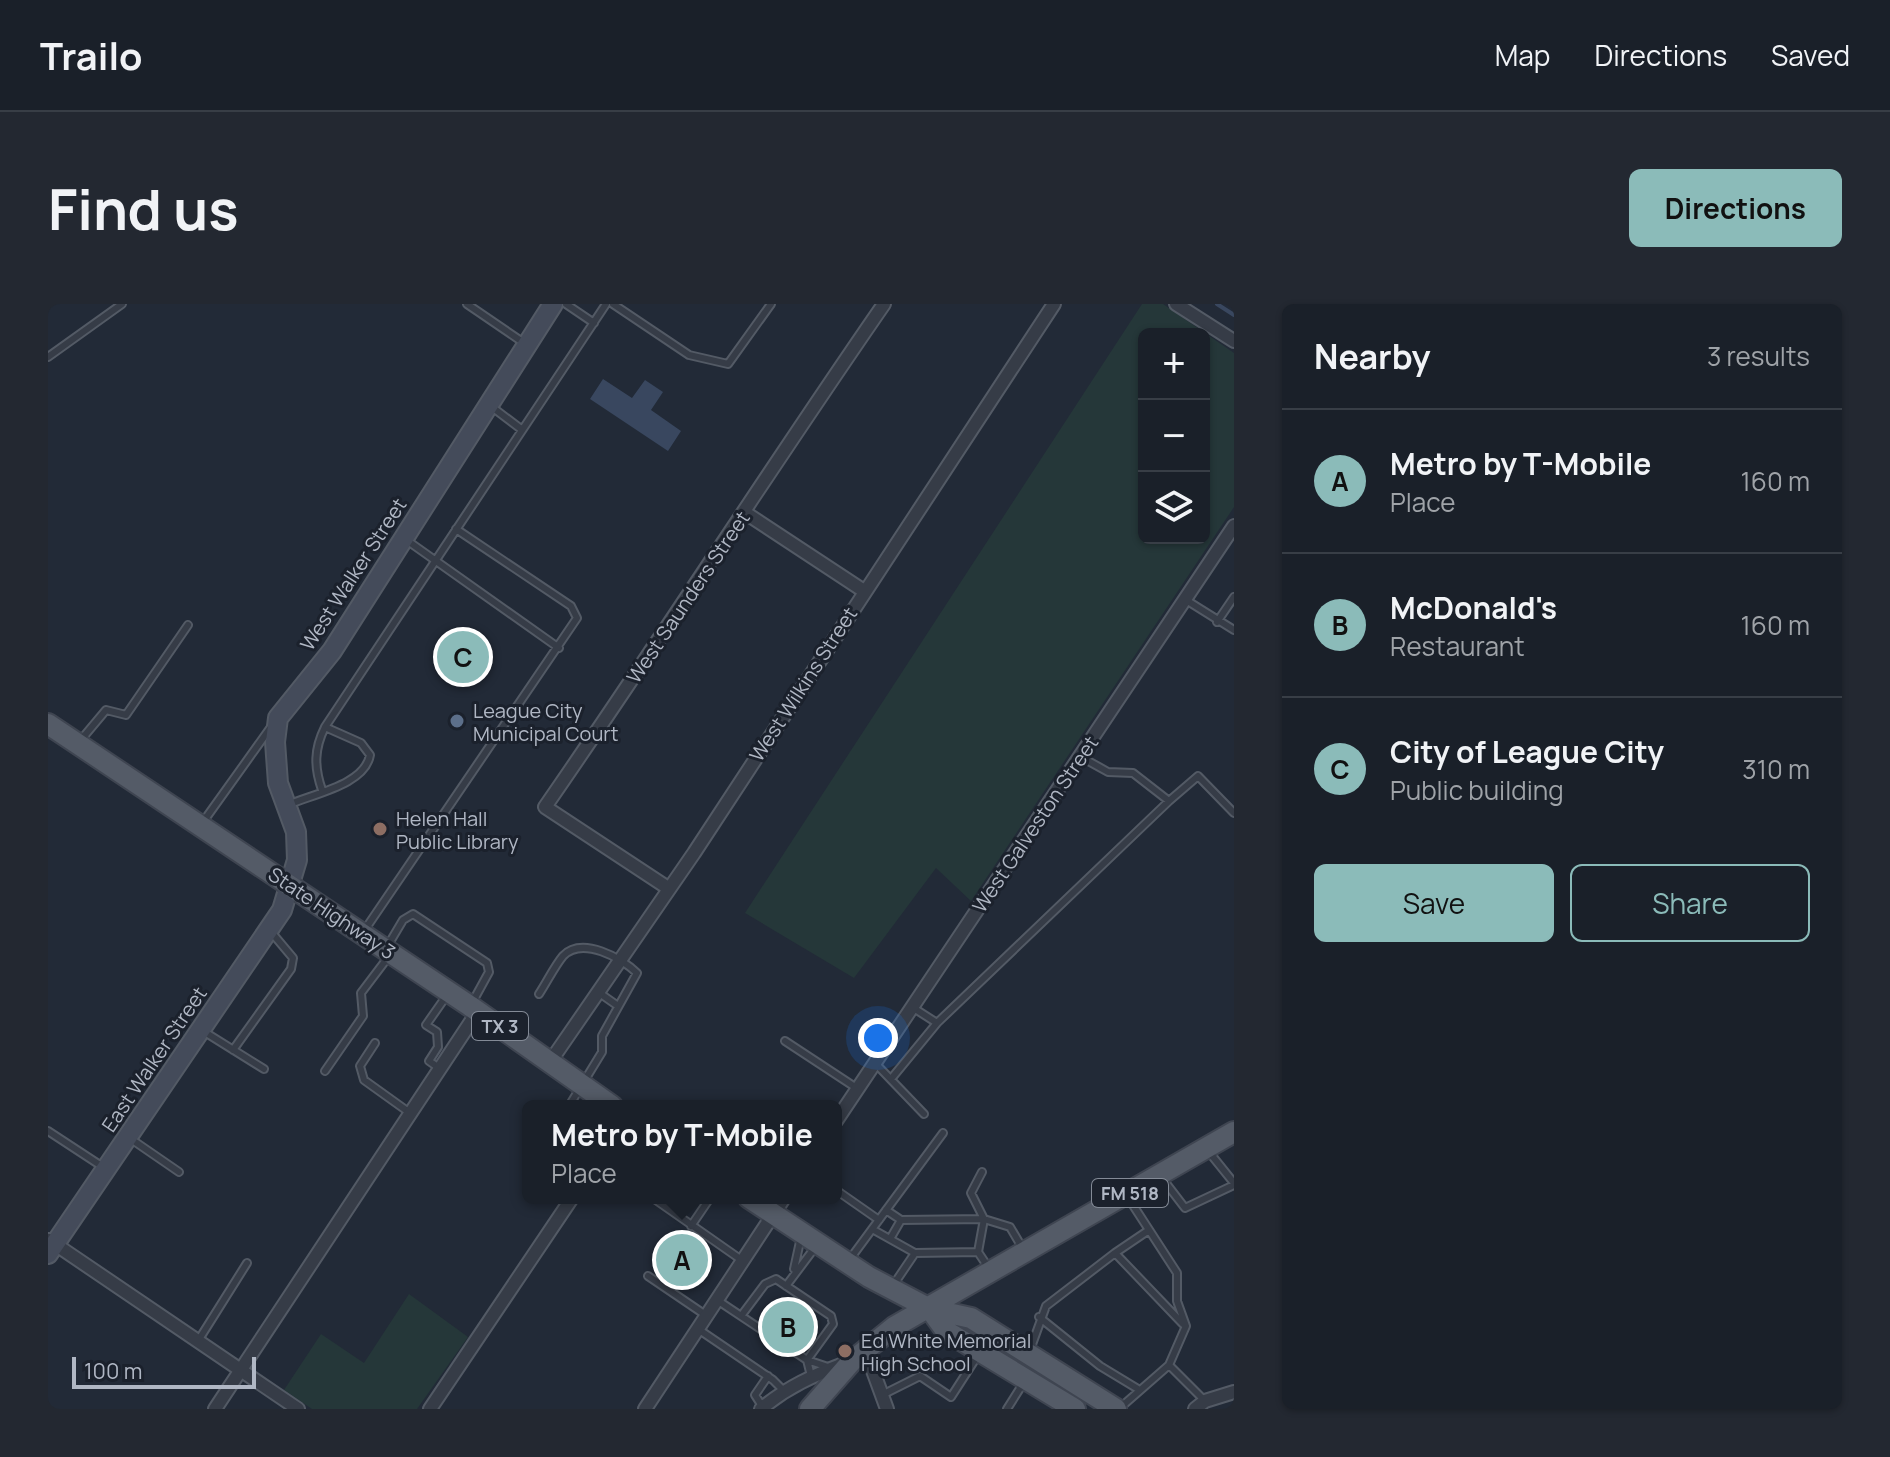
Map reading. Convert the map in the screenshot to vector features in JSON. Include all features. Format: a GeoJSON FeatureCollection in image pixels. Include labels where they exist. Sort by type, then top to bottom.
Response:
{"type":"FeatureCollection","features":[{"type":"Feature","properties":{"kind":"main road","name":"State Highway 3"},"geometry":{"type":"LineString","coordinates":[[48,724],[449,992],[604,1100]]}},
{"type":"Feature","properties":{"kind":"main road","name":"FM 518"},"geometry":{"type":"LineString","coordinates":[[810,1409],[858,1355],[894,1327],[1234,1132]]}},
{"type":"Feature","properties":{"kind":"main road"},"geometry":{"type":"LineString","coordinates":[[779,1206],[810,1238],[847,1262],[930,1309],[971,1318],[1118,1409]]}},
{"type":"Feature","properties":{"kind":"main road"},"geometry":{"type":"LineString","coordinates":[[930,1309],[946,1331],[1075,1409]]}},
{"type":"Feature","properties":{"kind":"street","name":"West Walker Street"},"geometry":{"type":"LineString","coordinates":[[278,718],[332,651],[553,304]]}},
{"type":"Feature","properties":{"kind":"street","name":"West Saunders Street"},"geometry":{"type":"LineString","coordinates":[[668,888],[545,807],[679,614],[884,304]]}},
{"type":"Feature","properties":{"kind":"street","name":"West Wilkins Street"},"geometry":{"type":"LineString","coordinates":[[550,1062],[1054,304]]}},
{"type":"Feature","properties":{"kind":"street"},"geometry":{"type":"LineString","coordinates":[[1176,304],[1234,341]]}},
{"type":"Feature","properties":{"kind":"street"},"geometry":{"type":"LineString","coordinates":[[744,512],[864,591]]}},
{"type":"Feature","properties":{"kind":"street","name":"West Galveston Street"},"geometry":{"type":"LineString","coordinates":[[842,1112],[1234,526]]}},
{"type":"Feature","properties":{"kind":"street"},"geometry":{"type":"LineString","coordinates":[[278,718],[276,766],[296,832],[297,860],[292,887]]}},
{"type":"Feature","properties":{"kind":"street","name":"East Walker Street"},"geometry":{"type":"LineString","coordinates":[[50,1246],[268,930],[292,887]]}},
{"type":"Feature","properties":{"kind":"street"},"geometry":{"type":"LineString","coordinates":[[215,1409],[439,1069],[474,1009]]}},
{"type":"Feature","properties":{"kind":"street"},"geometry":{"type":"LineString","coordinates":[[430,1409],[568,1204]]}},
{"type":"Feature","properties":{"kind":"street"},"geometry":{"type":"LineString","coordinates":[[645,1409],[779,1206]]}},
{"type":"Feature","properties":{"kind":"street"},"geometry":{"type":"LineString","coordinates":[[50,1246],[298,1409]]}},
{"type":"Feature","properties":{"kind":"street"},"geometry":{"type":"LineString","coordinates":[[762,1408],[811,1376],[858,1355],[887,1409]]}},
{"type":"Feature","properties":{"kind":"street"},"geometry":{"type":"LineString","coordinates":[[1200,1405],[1234,1392]]}},
{"type":"Feature","properties":{"kind":"lane"},"geometry":{"type":"LineString","coordinates":[[48,357],[122,304]]}},
{"type":"Feature","properties":{"kind":"lane"},"geometry":{"type":"LineString","coordinates":[[467,304],[527,345]]}},
{"type":"Feature","properties":{"kind":"lane"},"geometry":{"type":"LineString","coordinates":[[566,304],[594,323]]}},
{"type":"Feature","properties":{"kind":"lane"},"geometry":{"type":"LineString","coordinates":[[322,790],[316,774],[316,746],[325,727],[606,304]]}},
{"type":"Feature","properties":{"kind":"lane"},"geometry":{"type":"LineString","coordinates":[[613,304],[689,355],[728,364],[771,304]]}},
{"type":"Feature","properties":{"kind":"lane"},"geometry":{"type":"LineString","coordinates":[[489,405],[521,429]]}},
{"type":"Feature","properties":{"kind":"lane"},"geometry":{"type":"LineString","coordinates":[[362,934],[576,622],[575,609],[456,529]]}},
{"type":"Feature","properties":{"kind":"lane"},"geometry":{"type":"LineString","coordinates":[[404,538],[559,648]]}},
{"type":"Feature","properties":{"kind":"lane"},"geometry":{"type":"LineString","coordinates":[[1217,622],[1234,597]]}},
{"type":"Feature","properties":{"kind":"lane"},"geometry":{"type":"LineString","coordinates":[[1186,600],[1234,630]]}},
{"type":"Feature","properties":{"kind":"lane"},"geometry":{"type":"LineString","coordinates":[[78,744],[106,710],[126,715],[188,625]]}},
{"type":"Feature","properties":{"kind":"lane"},"geometry":{"type":"LineString","coordinates":[[201,826],[278,718]]}},
{"type":"Feature","properties":{"kind":"lane"},"geometry":{"type":"LineString","coordinates":[[288,805],[362,772],[370,755],[361,743],[325,727]]}},
{"type":"Feature","properties":{"kind":"lane"},"geometry":{"type":"LineString","coordinates":[[1081,757],[1108,772],[1133,773],[1169,801]]}},
{"type":"Feature","properties":{"kind":"lane"},"geometry":{"type":"LineString","coordinates":[[891,1079],[937,1023],[1198,776],[1234,813]]}},
{"type":"Feature","properties":{"kind":"lane"},"geometry":{"type":"LineString","coordinates":[[325,1071],[363,1016],[361,993],[388,951],[403,920],[413,914],[487,963],[489,972],[474,1009]]}},
{"type":"Feature","properties":{"kind":"lane"},"geometry":{"type":"LineString","coordinates":[[233,1050],[291,969],[293,958],[268,930]]}},
{"type":"Feature","properties":{"kind":"lane"},"geometry":{"type":"LineString","coordinates":[[539,994],[565,954],[583,947],[619,959],[637,973],[602,1036],[602,1052],[573,1100]]}},
{"type":"Feature","properties":{"kind":"lane"},"geometry":{"type":"LineString","coordinates":[[597,991],[618,1006]]}},
{"type":"Feature","properties":{"kind":"lane"},"geometry":{"type":"LineString","coordinates":[[439,1069],[429,1061],[438,1047],[437,1032],[426,1025],[449,992]]}},
{"type":"Feature","properties":{"kind":"lane"},"geometry":{"type":"LineString","coordinates":[[912,1007],[937,1023]]}},
{"type":"Feature","properties":{"kind":"lane"},"geometry":{"type":"LineString","coordinates":[[200,1029],[264,1069]]}},
{"type":"Feature","properties":{"kind":"lane"},"geometry":{"type":"LineString","coordinates":[[785,1041],[858,1089]]}},
{"type":"Feature","properties":{"kind":"lane"},"geometry":{"type":"LineString","coordinates":[[375,1043],[360,1066],[364,1080],[410,1113]]}},
{"type":"Feature","properties":{"kind":"lane"},"geometry":{"type":"LineString","coordinates":[[875,1063],[924,1114]]}},
{"type":"Feature","properties":{"kind":"lane"},"geometry":{"type":"LineString","coordinates":[[48,1131],[106,1169]]}},
{"type":"Feature","properties":{"kind":"lane"},"geometry":{"type":"LineString","coordinates":[[847,1262],[943,1133]]}},
{"type":"Feature","properties":{"kind":"lane"},"geometry":{"type":"LineString","coordinates":[[128,1136],[179,1172]]}},
{"type":"Feature","properties":{"kind":"lane"},"geometry":{"type":"LineString","coordinates":[[1160,1175],[1185,1208],[1234,1184],[1206,1148]]}},
{"type":"Feature","properties":{"kind":"lane"},"geometry":{"type":"LineString","coordinates":[[982,1172],[971,1193],[984,1219],[978,1252],[992,1273]]}},
{"type":"Feature","properties":{"kind":"lane"},"geometry":{"type":"LineString","coordinates":[[842,1194],[879,1220]]}},
{"type":"Feature","properties":{"kind":"lane"},"geometry":{"type":"LineString","coordinates":[[1118,1409],[1169,1365],[1186,1326],[1177,1301],[1177,1273],[1126,1195]]}},
{"type":"Feature","properties":{"kind":"lane"},"geometry":{"type":"LineString","coordinates":[[661,1204],[743,1261]]}},
{"type":"Feature","properties":{"kind":"lane"},"geometry":{"type":"LineString","coordinates":[[691,1226],[706,1204]]}},
{"type":"Feature","properties":{"kind":"lane"},"geometry":{"type":"LineString","coordinates":[[886,1210],[901,1220],[984,1219],[1010,1227],[1026,1254]]}},
{"type":"Feature","properties":{"kind":"lane"},"geometry":{"type":"LineString","coordinates":[[890,1239],[901,1220]]}},
{"type":"Feature","properties":{"kind":"lane"},"geometry":{"type":"LineString","coordinates":[[872,1229],[915,1253],[978,1252]]}},
{"type":"Feature","properties":{"kind":"lane"},"geometry":{"type":"LineString","coordinates":[[1029,1354],[1039,1317],[1046,1306],[1149,1230]]}},
{"type":"Feature","properties":{"kind":"lane"},"geometry":{"type":"LineString","coordinates":[[793,1273],[810,1238]]}},
{"type":"Feature","properties":{"kind":"lane"},"geometry":{"type":"LineString","coordinates":[[786,1286],[810,1238]]}},
{"type":"Feature","properties":{"kind":"lane"},"geometry":{"type":"LineString","coordinates":[[891,1288],[915,1253]]}},
{"type":"Feature","properties":{"kind":"lane"},"geometry":{"type":"LineString","coordinates":[[1115,1253],[1186,1326]]}},
{"type":"Feature","properties":{"kind":"lane"},"geometry":{"type":"LineString","coordinates":[[198,1341],[247,1263]]}},
{"type":"Feature","properties":{"kind":"lane"},"geometry":{"type":"LineString","coordinates":[[648,1276],[707,1316]]}},
{"type":"Feature","properties":{"kind":"lane"},"geometry":{"type":"LineString","coordinates":[[741,1316],[765,1284],[776,1279],[831,1316],[833,1324],[807,1360],[811,1376]]}},
{"type":"Feature","properties":{"kind":"lane"},"geometry":{"type":"LineString","coordinates":[[717,1300],[807,1360],[832,1368]]}},
{"type":"Feature","properties":{"kind":"lane"},"geometry":{"type":"LineString","coordinates":[[1039,1317],[1091,1359],[1138,1389]]}},
{"type":"Feature","properties":{"kind":"lane"},"geometry":{"type":"LineString","coordinates":[[698,1329],[768,1376],[780,1394]]}},
{"type":"Feature","properties":{"kind":"lane"},"geometry":{"type":"LineString","coordinates":[[882,1395],[920,1376],[951,1397],[980,1352]]}},
{"type":"Feature","properties":{"kind":"lane"},"geometry":{"type":"LineString","coordinates":[[1169,1365],[1200,1405]]}},
{"type":"Feature","properties":{"kind":"lane"},"geometry":{"type":"LineString","coordinates":[[762,1408],[755,1395],[768,1376]]}},
{"type":"Feature","properties":{"kind":"lane"},"geometry":{"type":"LineString","coordinates":[[1007,1409],[1026,1379]]}},
{"type":"Feature","properties":{"kind":"shaded area"},"geometry":{"type":"Polygon","coordinates":[[[1142,304],[1163,304],[1198,328],[1138,328],[1138,544],[1209,544],[971,901],[936,868],[854,978],[745,913],[1142,304]]]}},
{"type":"Feature","properties":{"kind":"shaded area"},"geometry":{"type":"Polygon","coordinates":[[[1210,336],[1234,353],[1234,507],[1210,543],[1210,336]]]}},
{"type":"Feature","properties":{"kind":"shaded area"},"geometry":{"type":"Polygon","coordinates":[[[409,1294],[468,1337],[417,1409],[312,1409],[284,1390],[321,1334],[364,1363],[409,1294]]]}},
{"type":"Feature","properties":{"kind":"water"},"geometry":{"type":"Polygon","coordinates":[[[603,379],[632,398],[645,380],[663,392],[651,410],[681,431],[668,451],[590,399],[603,379]]]}},
{"type":"Feature","properties":{"kind":"waterway"},"geometry":{"type":"LineString","coordinates":[[1217,304],[1234,315]]}},
{"type":"Feature","properties":{"kind":"place","name":"City of League City"},"geometry":{"type":"Point","coordinates":[463,657]}},
{"type":"Feature","properties":{"kind":"place","name":"League City Municipal Court"},"geometry":{"type":"Point","coordinates":[457,721]}},
{"type":"Feature","properties":{"kind":"place","name":"Helen Hall Public Library"},"geometry":{"type":"Point","coordinates":[380,829]}},
{"type":"Feature","properties":{"kind":"place","name":"Metro by T-Mobile"},"geometry":{"type":"Point","coordinates":[682,1260]}},
{"type":"Feature","properties":{"kind":"place","name":"McDonald's"},"geometry":{"type":"Point","coordinates":[788,1327]}},
{"type":"Feature","properties":{"kind":"place","name":"Ed White Memorial High School"},"geometry":{"type":"Point","coordinates":[845,1351]}}]}
